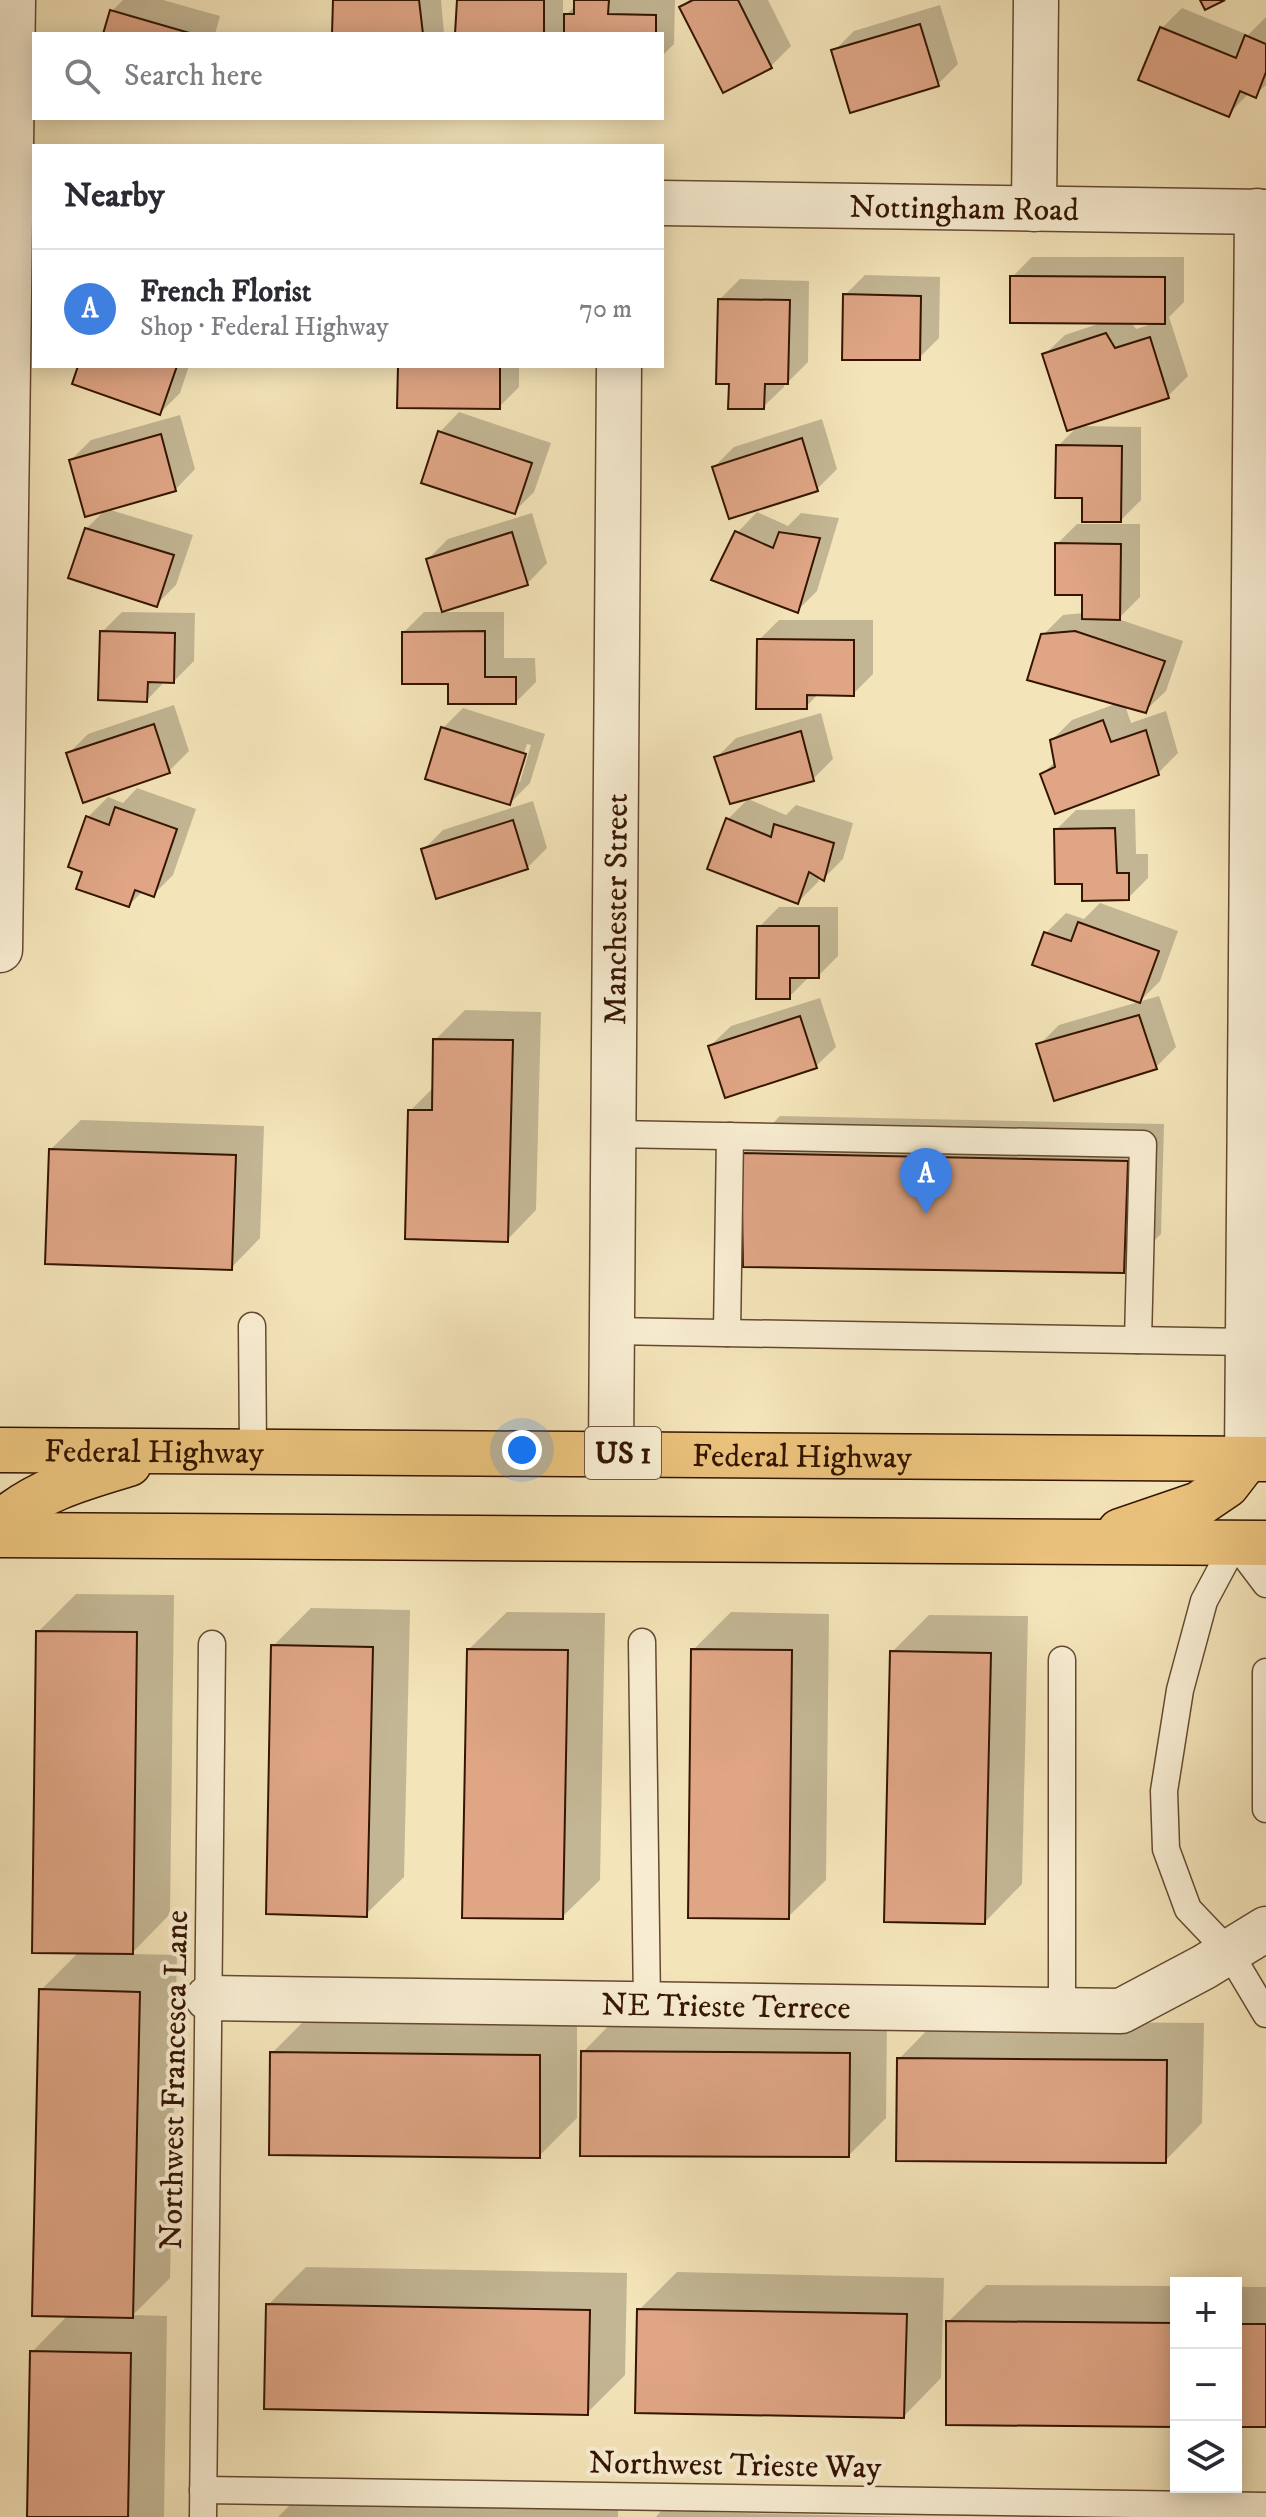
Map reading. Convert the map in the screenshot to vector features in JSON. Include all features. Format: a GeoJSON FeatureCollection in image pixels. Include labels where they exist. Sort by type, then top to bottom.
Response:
{"type":"FeatureCollection","features":[{"type":"Feature","properties":{"kind":"main road","name":"Federal Highway"},"geometry":{"type":"LineString","coordinates":[[0,1450],[1256,1459]]}},
{"type":"Feature","properties":{"kind":"main road"},"geometry":{"type":"LineString","coordinates":[[0,1523],[19,1506],[56,1487],[169,1451]]}},
{"type":"Feature","properties":{"kind":"main road"},"geometry":{"type":"LineString","coordinates":[[1087,1543],[1199,1504],[1227,1485],[1256,1459]]}},
{"type":"Feature","properties":{"kind":"main road"},"geometry":{"type":"LineString","coordinates":[[0,1535],[1087,1543],[1256,1537]]}},
{"type":"Feature","properties":{"kind":"street"},"geometry":{"type":"LineString","coordinates":[[0,950],[2,589],[15,193],[13,0]]}},
{"type":"Feature","properties":{"kind":"street"},"geometry":{"type":"LineString","coordinates":[[1034,209],[1036,0]]}},
{"type":"Feature","properties":{"kind":"street","name":"Nottingham Road"},"geometry":{"type":"LineString","coordinates":[[664,203],[1261,212]]}},
{"type":"Feature","properties":{"kind":"street"},"geometry":{"type":"LineString","coordinates":[[1256,1459],[1248,1342],[1261,212]]}},
{"type":"Feature","properties":{"kind":"street","name":"Manchester Street"},"geometry":{"type":"LineString","coordinates":[[611,1453],[619,368]]}},
{"type":"Feature","properties":{"kind":"street","name":"NE Trieste Terrece"},"geometry":{"type":"LineString","coordinates":[[208,1998],[1121,2011],[1266,1929]]}},
{"type":"Feature","properties":{"kind":"lane"},"geometry":{"type":"LineString","coordinates":[[613,1134],[1143,1144],[1138,1340]]}},
{"type":"Feature","properties":{"kind":"lane"},"geometry":{"type":"LineString","coordinates":[[727,1333],[730,1136]]}},
{"type":"Feature","properties":{"kind":"lane"},"geometry":{"type":"LineString","coordinates":[[252,1326],[253,1452]]}},
{"type":"Feature","properties":{"kind":"lane"},"geometry":{"type":"LineString","coordinates":[[612,1331],[1248,1342]]}},
{"type":"Feature","properties":{"kind":"lane"},"geometry":{"type":"LineString","coordinates":[[1256,1537],[1266,1584]]}},
{"type":"Feature","properties":{"kind":"lane"},"geometry":{"type":"LineString","coordinates":[[1256,1537],[1204,1601],[1180,1690],[1164,1791],[1166,1849],[1188,1909],[1229,1952],[1266,2014]]}},
{"type":"Feature","properties":{"kind":"lane"},"geometry":{"type":"LineString","coordinates":[[642,1642],[647,2004]]}},
{"type":"Feature","properties":{"kind":"lane","name":"Northwest Francesca Lane"},"geometry":{"type":"LineString","coordinates":[[203,2517],[212,1644]]}},
{"type":"Feature","properties":{"kind":"lane"},"geometry":{"type":"LineString","coordinates":[[1062,1660],[1062,2010]]}},
{"type":"Feature","properties":{"kind":"lane"},"geometry":{"type":"LineString","coordinates":[[1266,1672],[1266,1809]]}},
{"type":"Feature","properties":{"kind":"lane","name":"Northwest Trieste Way"},"geometry":{"type":"LineString","coordinates":[[203,2490],[1266,2506]]}},
{"type":"Feature","properties":{"kind":"building"},"geometry":{"type":"Polygon","coordinates":[[[333,0],[419,0],[423,32],[332,32],[333,0]]]}},
{"type":"Feature","properties":{"kind":"building"},"geometry":{"type":"Polygon","coordinates":[[[457,0],[544,0],[544,32],[455,32],[457,0]]]}},
{"type":"Feature","properties":{"kind":"building"},"geometry":{"type":"Polygon","coordinates":[[[574,0],[609,0],[608,14],[656,15],[656,32],[564,32],[564,14],[574,14],[574,0]]]}},
{"type":"Feature","properties":{"kind":"building"},"geometry":{"type":"Polygon","coordinates":[[[693,0],[738,0],[772,68],[723,93],[679,7],[693,0]]]}},
{"type":"Feature","properties":{"kind":"building"},"geometry":{"type":"Polygon","coordinates":[[[1200,0],[1225,0],[1205,10],[1200,0]]]}},
{"type":"Feature","properties":{"kind":"building"},"geometry":{"type":"Polygon","coordinates":[[[110,10],[186,32],[104,32],[110,10]]]}},
{"type":"Feature","properties":{"kind":"building"},"geometry":{"type":"Polygon","coordinates":[[[920,24],[939,86],[850,113],[831,50],[920,24]]]}},
{"type":"Feature","properties":{"kind":"building"},"geometry":{"type":"Polygon","coordinates":[[[1160,27],[1236,58],[1245,35],[1266,44],[1266,72],[1256,98],[1240,91],[1229,117],[1138,80],[1160,27]]]}},
{"type":"Feature","properties":{"kind":"building"},"geometry":{"type":"Polygon","coordinates":[[[1010,276],[1165,277],[1165,324],[1010,323],[1010,276]]]}},
{"type":"Feature","properties":{"kind":"building"},"geometry":{"type":"Polygon","coordinates":[[[843,294],[921,296],[920,360],[842,360],[843,294]]]}},
{"type":"Feature","properties":{"kind":"building"},"geometry":{"type":"Polygon","coordinates":[[[718,299],[790,300],[788,384],[765,384],[764,409],[728,409],[729,384],[716,384],[718,299]]]}},
{"type":"Feature","properties":{"kind":"building"},"geometry":{"type":"Polygon","coordinates":[[[1106,333],[1115,348],[1150,337],[1169,398],[1067,431],[1042,354],[1106,333]]]}},
{"type":"Feature","properties":{"kind":"building"},"geometry":{"type":"Polygon","coordinates":[[[77,368],[176,368],[160,415],[72,384],[77,368]]]}},
{"type":"Feature","properties":{"kind":"building"},"geometry":{"type":"Polygon","coordinates":[[[398,368],[500,368],[500,409],[397,408],[398,368]]]}},
{"type":"Feature","properties":{"kind":"building"},"geometry":{"type":"Polygon","coordinates":[[[438,431],[532,463],[515,514],[421,483],[438,431]]]}},
{"type":"Feature","properties":{"kind":"building"},"geometry":{"type":"Polygon","coordinates":[[[161,434],[176,491],[85,517],[69,460],[161,434]]]}},
{"type":"Feature","properties":{"kind":"building"},"geometry":{"type":"Polygon","coordinates":[[[802,438],[818,491],[729,519],[712,467],[802,438]]]}},
{"type":"Feature","properties":{"kind":"building"},"geometry":{"type":"Polygon","coordinates":[[[1056,445],[1122,446],[1121,522],[1082,522],[1082,498],[1055,498],[1056,445]]]}},
{"type":"Feature","properties":{"kind":"building"},"geometry":{"type":"Polygon","coordinates":[[[85,528],[174,555],[157,607],[68,578],[85,528]]]}},
{"type":"Feature","properties":{"kind":"building"},"geometry":{"type":"Polygon","coordinates":[[[735,531],[773,548],[779,532],[820,538],[798,613],[711,580],[735,531]]]}},
{"type":"Feature","properties":{"kind":"building"},"geometry":{"type":"Polygon","coordinates":[[[512,532],[528,585],[442,612],[426,559],[512,532]]]}},
{"type":"Feature","properties":{"kind":"building"},"geometry":{"type":"Polygon","coordinates":[[[1055,543],[1121,544],[1120,620],[1082,619],[1082,595],[1055,595],[1055,543]]]}},
{"type":"Feature","properties":{"kind":"building"},"geometry":{"type":"Polygon","coordinates":[[[100,631],[175,633],[174,683],[148,682],[147,702],[98,700],[100,631]]]}},
{"type":"Feature","properties":{"kind":"building"},"geometry":{"type":"Polygon","coordinates":[[[485,631],[485,677],[516,677],[516,704],[448,704],[448,684],[402,684],[402,632],[485,631]]]}},
{"type":"Feature","properties":{"kind":"building"},"geometry":{"type":"Polygon","coordinates":[[[1075,631],[1165,661],[1146,713],[1027,680],[1041,634],[1075,631]]]}},
{"type":"Feature","properties":{"kind":"building"},"geometry":{"type":"Polygon","coordinates":[[[757,639],[854,640],[854,696],[807,695],[807,709],[756,709],[757,639]]]}},
{"type":"Feature","properties":{"kind":"building"},"geometry":{"type":"Polygon","coordinates":[[[1103,720],[1111,742],[1146,730],[1159,775],[1055,814],[1040,774],[1055,767],[1050,740],[1103,720]]]}},
{"type":"Feature","properties":{"kind":"building"},"geometry":{"type":"Polygon","coordinates":[[[154,724],[170,773],[83,803],[66,753],[154,724]]]}},
{"type":"Feature","properties":{"kind":"building"},"geometry":{"type":"Polygon","coordinates":[[[441,727],[526,754],[510,805],[425,779],[441,727]]]}},
{"type":"Feature","properties":{"kind":"building"},"geometry":{"type":"Polygon","coordinates":[[[801,731],[814,781],[730,804],[714,757],[801,731]]]}},
{"type":"Feature","properties":{"kind":"building"},"geometry":{"type":"Polygon","coordinates":[[[115,807],[177,829],[154,897],[135,890],[129,907],[76,889],[82,872],[68,867],[86,816],[109,825],[115,807]]]}},
{"type":"Feature","properties":{"kind":"building"},"geometry":{"type":"Polygon","coordinates":[[[726,818],[771,837],[774,824],[834,843],[824,881],[809,872],[798,904],[707,869],[726,818]]]}},
{"type":"Feature","properties":{"kind":"building"},"geometry":{"type":"Polygon","coordinates":[[[513,820],[528,869],[436,899],[421,849],[513,820]]]}},
{"type":"Feature","properties":{"kind":"building"},"geometry":{"type":"Polygon","coordinates":[[[1115,828],[1117,873],[1129,873],[1129,900],[1082,901],[1082,884],[1055,884],[1054,829],[1115,828]]]}},
{"type":"Feature","properties":{"kind":"building"},"geometry":{"type":"Polygon","coordinates":[[[1078,922],[1159,951],[1140,1003],[1032,965],[1044,932],[1071,941],[1078,922]]]}},
{"type":"Feature","properties":{"kind":"building"},"geometry":{"type":"Polygon","coordinates":[[[757,926],[819,926],[819,978],[790,978],[790,999],[756,999],[757,926]]]}},
{"type":"Feature","properties":{"kind":"building"},"geometry":{"type":"Polygon","coordinates":[[[1139,1015],[1157,1069],[1054,1101],[1036,1044],[1139,1015]]]}},
{"type":"Feature","properties":{"kind":"building"},"geometry":{"type":"Polygon","coordinates":[[[800,1016],[817,1068],[725,1098],[708,1046],[800,1016]]]}},
{"type":"Feature","properties":{"kind":"building"},"geometry":{"type":"Polygon","coordinates":[[[433,1039],[513,1040],[508,1242],[405,1239],[408,1110],[432,1110],[433,1039]]]}},
{"type":"Feature","properties":{"kind":"building"},"geometry":{"type":"Polygon","coordinates":[[[49,1149],[236,1155],[232,1270],[45,1264],[49,1149]]]}},
{"type":"Feature","properties":{"kind":"building"},"geometry":{"type":"Polygon","coordinates":[[[741,1153],[1128,1161],[1124,1273],[743,1267],[741,1153]]]}},
{"type":"Feature","properties":{"kind":"building"},"geometry":{"type":"Polygon","coordinates":[[[36,1631],[137,1632],[133,1954],[32,1953],[36,1631]]]}},
{"type":"Feature","properties":{"kind":"building"},"geometry":{"type":"Polygon","coordinates":[[[271,1645],[373,1647],[367,1917],[266,1914],[271,1645]]]}},
{"type":"Feature","properties":{"kind":"building"},"geometry":{"type":"Polygon","coordinates":[[[467,1649],[568,1650],[563,1919],[462,1918],[467,1649]]]}},
{"type":"Feature","properties":{"kind":"building"},"geometry":{"type":"Polygon","coordinates":[[[691,1649],[792,1650],[789,1919],[688,1918],[691,1649]]]}},
{"type":"Feature","properties":{"kind":"building"},"geometry":{"type":"Polygon","coordinates":[[[890,1651],[991,1653],[985,1924],[884,1922],[890,1651]]]}},
{"type":"Feature","properties":{"kind":"building"},"geometry":{"type":"Polygon","coordinates":[[[39,1989],[140,1992],[133,2318],[32,2316],[39,1989]]]}},
{"type":"Feature","properties":{"kind":"building"},"geometry":{"type":"Polygon","coordinates":[[[581,2051],[850,2053],[849,2157],[580,2156],[581,2051]]]}},
{"type":"Feature","properties":{"kind":"building"},"geometry":{"type":"Polygon","coordinates":[[[270,2052],[540,2055],[540,2158],[269,2155],[270,2052]]]}},
{"type":"Feature","properties":{"kind":"building"},"geometry":{"type":"Polygon","coordinates":[[[897,2058],[1167,2060],[1166,2163],[896,2161],[897,2058]]]}},
{"type":"Feature","properties":{"kind":"building"},"geometry":{"type":"Polygon","coordinates":[[[266,2304],[590,2310],[588,2415],[264,2409],[266,2304]]]}},
{"type":"Feature","properties":{"kind":"building"},"geometry":{"type":"Polygon","coordinates":[[[637,2309],[907,2314],[904,2418],[635,2413],[637,2309]]]}},
{"type":"Feature","properties":{"kind":"building"},"geometry":{"type":"Polygon","coordinates":[[[946,2321],[1170,2323],[1170,2427],[946,2425],[946,2321]]]}},
{"type":"Feature","properties":{"kind":"building"},"geometry":{"type":"Polygon","coordinates":[[[1242,2324],[1266,2324],[1266,2427],[1242,2427],[1242,2324]]]}},
{"type":"Feature","properties":{"kind":"building"},"geometry":{"type":"Polygon","coordinates":[[[30,2351],[131,2353],[128,2517],[27,2517],[30,2351]]]}},
{"type":"Feature","properties":{"kind":"place","name":"French Florist"},"geometry":{"type":"Point","coordinates":[926,1214]}}]}
